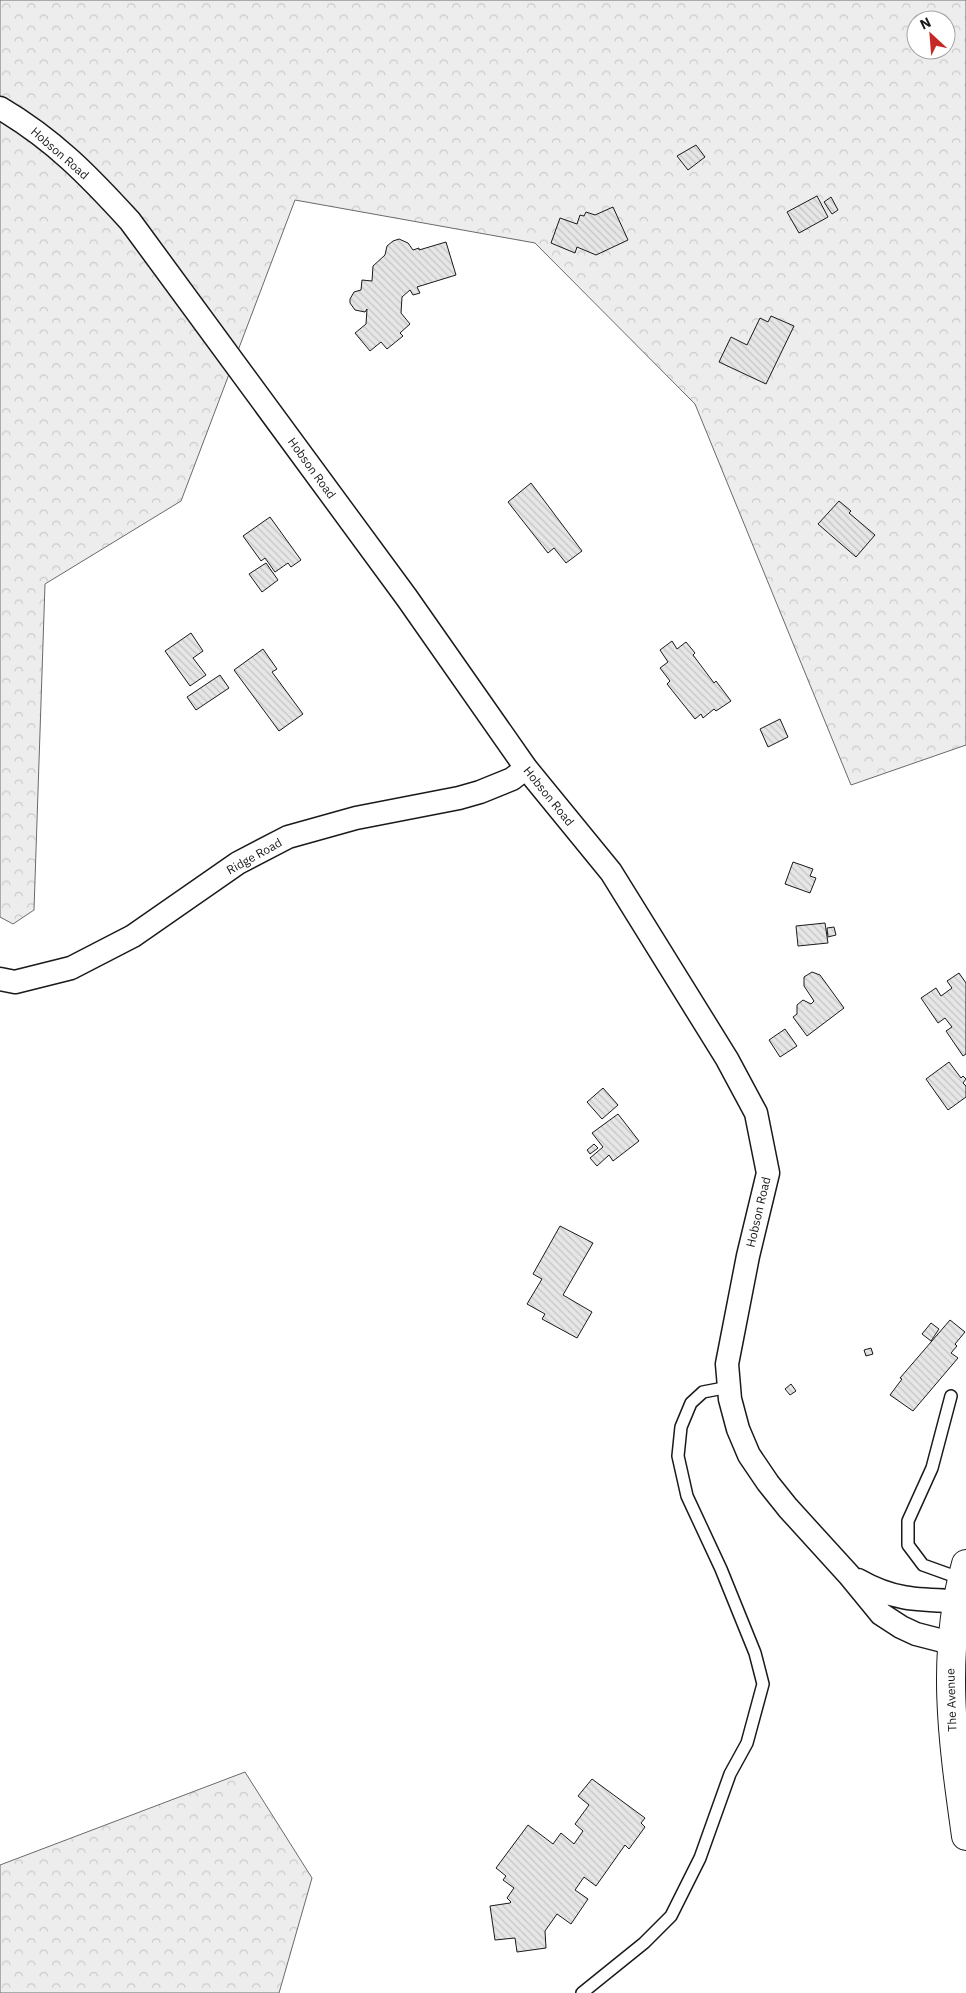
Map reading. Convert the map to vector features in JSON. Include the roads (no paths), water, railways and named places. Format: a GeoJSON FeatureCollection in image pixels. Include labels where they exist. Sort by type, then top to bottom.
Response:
{"type":"FeatureCollection","features":[{"type":"Feature","properties":{"kind":"street","name":"Hobson Road"},"geometry":{"type":"LineString","coordinates":[[0,108],[26,124],[58,148],[96,183],[130,221],[408,598],[526,768],[611,872],[727,1059],[756,1113],[768,1173],[732,1332],[727,1364],[730,1399],[738,1429],[749,1454],[788,1508],[849,1574],[881,1614],[916,1634],[951,1643]]}},
{"type":"Feature","properties":{"kind":"street","name":"Ridge Road"},"geometry":{"type":"LineString","coordinates":[[0,979],[15,982],[71,968],[133,936],[238,862],[288,837],[356,818],[460,798],[480,792],[512,778],[526,768]]}},
{"type":"Feature","properties":{"kind":"street","name":"Hobson Road"},"geometry":{"type":"LineString","coordinates":[[849,1574],[875,1590],[897,1597],[961,1582]]}},
{"type":"Feature","properties":{"kind":"street","name":"The Avenue"},"geometry":{"type":"LineString","coordinates":[[961,1582],[951,1643],[950,1687],[952,1732],[966,1836]]}},
{"type":"Feature","properties":{"kind":"lane"},"geometry":{"type":"LineString","coordinates":[[582,1993],[644,1942],[671,1916],[700,1858],[730,1774],[747,1743],[763,1684],[755,1653],[721,1570],[687,1496],[678,1456],[681,1427],[691,1403],[704,1392],[729,1387]]}},
{"type":"Feature","properties":{"kind":"lane"},"geometry":{"type":"LineString","coordinates":[[952,1396],[932,1468],[908,1521],[908,1545],[923,1565],[961,1582]]}}]}
